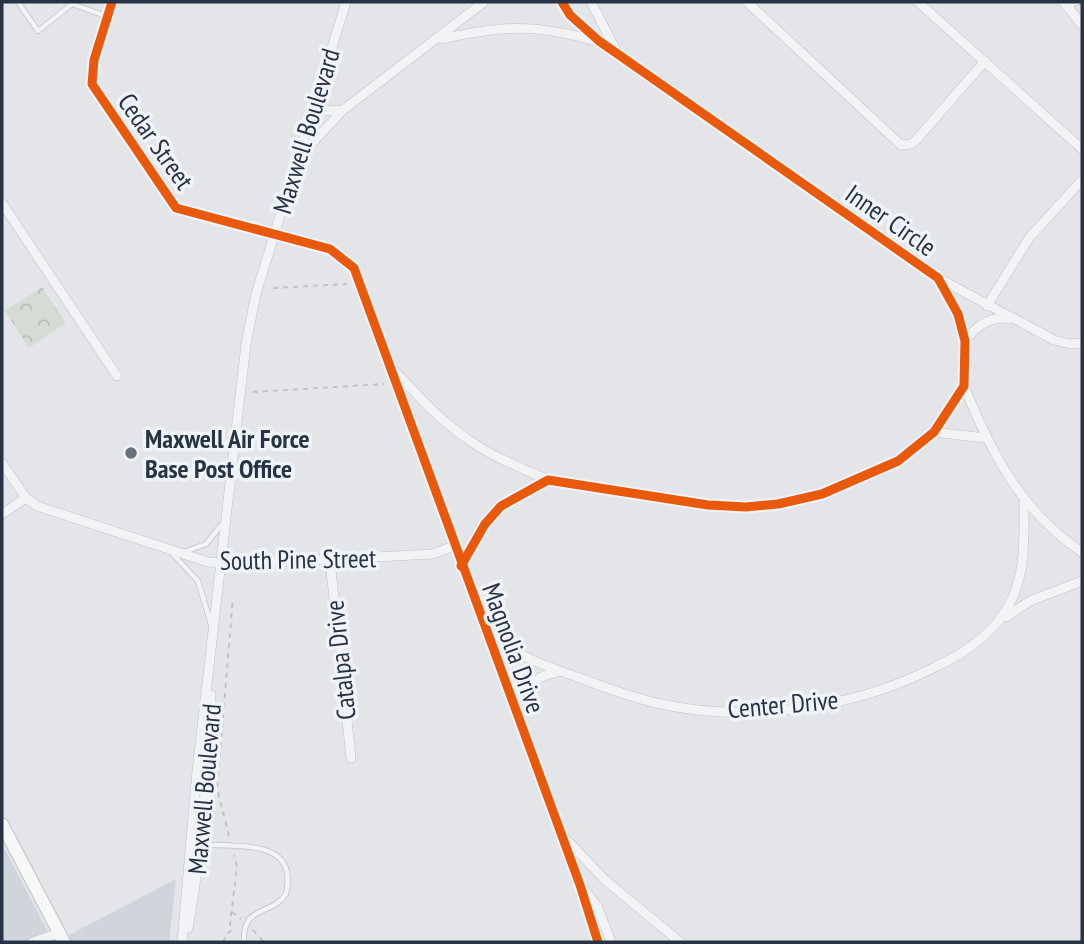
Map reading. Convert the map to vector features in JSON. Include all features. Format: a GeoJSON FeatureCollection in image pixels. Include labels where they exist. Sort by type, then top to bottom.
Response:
{"type":"FeatureCollection","features":[{"type":"Feature","properties":{"kind":"main road"},"geometry":{"type":"LineString","coordinates":[[2,824],[62,938]]}},
{"type":"Feature","properties":{"kind":"street","name":"Cedar Street"},"geometry":{"type":"LineString","coordinates":[[112,2],[94,60],[92,84],[176,208],[301,241]]}},
{"type":"Feature","properties":{"kind":"street","name":"Maxwell Boulevard"},"geometry":{"type":"LineString","coordinates":[[183,942],[197,771],[246,344],[256,294],[346,2]]}},
{"type":"Feature","properties":{"kind":"street"},"geometry":{"type":"LineString","coordinates":[[292,177],[311,144],[343,110],[437,41],[484,2]]}},
{"type":"Feature","properties":{"kind":"street","name":"Inner Circle"},"geometry":{"type":"LineString","coordinates":[[562,2],[570,15],[599,41],[938,278],[958,314],[965,341],[964,386]]}},
{"type":"Feature","properties":{"kind":"street"},"geometry":{"type":"LineString","coordinates":[[591,2],[620,56]]}},
{"type":"Feature","properties":{"kind":"street"},"geometry":{"type":"LineString","coordinates":[[747,2],[901,145],[911,144],[917,139],[985,61]]}},
{"type":"Feature","properties":{"kind":"street"},"geometry":{"type":"LineString","coordinates":[[918,2],[1082,149]]}},
{"type":"Feature","properties":{"kind":"street"},"geometry":{"type":"LineString","coordinates":[[1065,4],[1082,24]]}},
{"type":"Feature","properties":{"kind":"street"},"geometry":{"type":"LineString","coordinates":[[437,41],[479,31],[523,26],[599,41]]}},
{"type":"Feature","properties":{"kind":"street"},"geometry":{"type":"LineString","coordinates":[[314,106],[328,111],[343,110]]}},
{"type":"Feature","properties":{"kind":"street"},"geometry":{"type":"LineString","coordinates":[[987,306],[1029,238],[1082,180]]}},
{"type":"Feature","properties":{"kind":"street"},"geometry":{"type":"LineString","coordinates":[[2,203],[117,376]]}},
{"type":"Feature","properties":{"kind":"street","name":"Magnolia Drive"},"geometry":{"type":"LineString","coordinates":[[301,241],[330,249],[354,268],[484,630],[580,885],[598,942]]}},
{"type":"Feature","properties":{"kind":"street"},"geometry":{"type":"LineString","coordinates":[[938,278],[1054,340],[1070,344],[1082,343]]}},
{"type":"Feature","properties":{"kind":"street"},"geometry":{"type":"LineString","coordinates":[[965,341],[982,324],[995,319],[1015,320]]}},
{"type":"Feature","properties":{"kind":"street"},"geometry":{"type":"LineString","coordinates":[[388,364],[436,414],[461,435],[495,456],[548,480],[708,505],[778,505],[822,494],[867,478],[898,461],[934,432],[964,386]]}},
{"type":"Feature","properties":{"kind":"street"},"geometry":{"type":"LineString","coordinates":[[964,386],[985,438],[1024,502],[1048,527],[1082,552]]}},
{"type":"Feature","properties":{"kind":"street"},"geometry":{"type":"LineString","coordinates":[[934,432],[985,438]]}},
{"type":"Feature","properties":{"kind":"street","name":"South Pine Street"},"geometry":{"type":"LineString","coordinates":[[2,463],[26,498],[47,510],[221,565],[433,554],[454,546]]}},
{"type":"Feature","properties":{"kind":"street"},"geometry":{"type":"LineString","coordinates":[[461,566],[485,524],[501,506],[548,480]]}},
{"type":"Feature","properties":{"kind":"street"},"geometry":{"type":"LineString","coordinates":[[2,514],[26,498]]}},
{"type":"Feature","properties":{"kind":"street","name":"Center Drive"},"geometry":{"type":"LineString","coordinates":[[993,626],[1011,601],[1021,568],[1024,502]]}},
{"type":"Feature","properties":{"kind":"street","name":"Catalpa Drive"},"geometry":{"type":"LineString","coordinates":[[330,561],[351,758]]}},
{"type":"Feature","properties":{"kind":"street","name":"Center Drive"},"geometry":{"type":"LineString","coordinates":[[484,630],[506,648],[560,671],[663,705],[729,711],[776,710],[860,696],[902,682],[956,656],[1030,601],[1082,581]]}},
{"type":"Feature","properties":{"kind":"street","name":"Maxwell Boulevard"},"geometry":{"type":"LineString","coordinates":[[183,942],[198,876],[209,772],[214,634]]}},
{"type":"Feature","properties":{"kind":"street"},"geometry":{"type":"LineString","coordinates":[[516,714],[518,701],[528,685],[544,675],[560,671]]}},
{"type":"Feature","properties":{"kind":"street"},"geometry":{"type":"LineString","coordinates":[[560,832],[605,880],[680,942]]}},
{"type":"Feature","properties":{"kind":"street","name":"Magnolia Drive"},"geometry":{"type":"LineString","coordinates":[[580,885],[598,908],[611,942]]}},
{"type":"Feature","properties":{"kind":"street"},"geometry":{"type":"LineString","coordinates":[[33,942],[62,938]]}},
{"type":"Feature","properties":{"kind":"lane"},"geometry":{"type":"LineString","coordinates":[[19,2],[38,31],[72,4],[108,16]]}},
{"type":"Feature","properties":{"kind":"lane"},"geometry":{"type":"LineString","coordinates":[[1065,4],[1079,2]]}},
{"type":"Feature","properties":{"kind":"lane"},"geometry":{"type":"LineString","coordinates":[[214,634],[198,581],[174,552],[206,544],[226,520]]}},
{"type":"Feature","properties":{"kind":"lane"},"geometry":{"type":"LineString","coordinates":[[200,843],[273,852],[284,863],[288,877],[283,900],[252,915],[245,927],[244,942]]}},
{"type":"Feature","properties":{"kind":"path"},"geometry":{"type":"LineString","coordinates":[[273,288],[347,284]]}},
{"type":"Feature","properties":{"kind":"path"},"geometry":{"type":"LineString","coordinates":[[254,392],[384,384]]}},
{"type":"Feature","properties":{"kind":"path"},"geometry":{"type":"LineString","coordinates":[[224,942],[225,935],[232,930],[230,924],[237,867],[217,788],[233,598]]}},
{"type":"Feature","properties":{"kind":"shaded area"},"geometry":{"type":"Polygon","coordinates":[[[2,844],[53,942],[2,942],[2,844]]]}},
{"type":"Feature","properties":{"kind":"shaded area"},"geometry":{"type":"Polygon","coordinates":[[[176,879],[169,942],[56,942],[176,879]]]}},
{"type":"Feature","properties":{"kind":"green space"},"geometry":{"type":"Polygon","coordinates":[[[42,287],[66,323],[29,348],[5,311],[42,287]]]}},
{"type":"Feature","properties":{"kind":"cycle path"},"geometry":{"type":"LineString","coordinates":[[112,2],[94,60],[92,84],[176,208],[330,249],[354,268],[580,885],[598,942]]}},
{"type":"Feature","properties":{"kind":"cycle path"},"geometry":{"type":"LineString","coordinates":[[461,566],[485,524],[501,506],[548,480],[708,505],[746,507],[778,504],[822,494],[898,461],[934,432],[964,386],[965,341],[958,314],[938,278],[599,41],[570,15],[562,2]]}},
{"type":"Feature","properties":{"kind":"place","name":"Maxwell Air Force Base Post Office"},"geometry":{"type":"Point","coordinates":[131,453]}}]}
